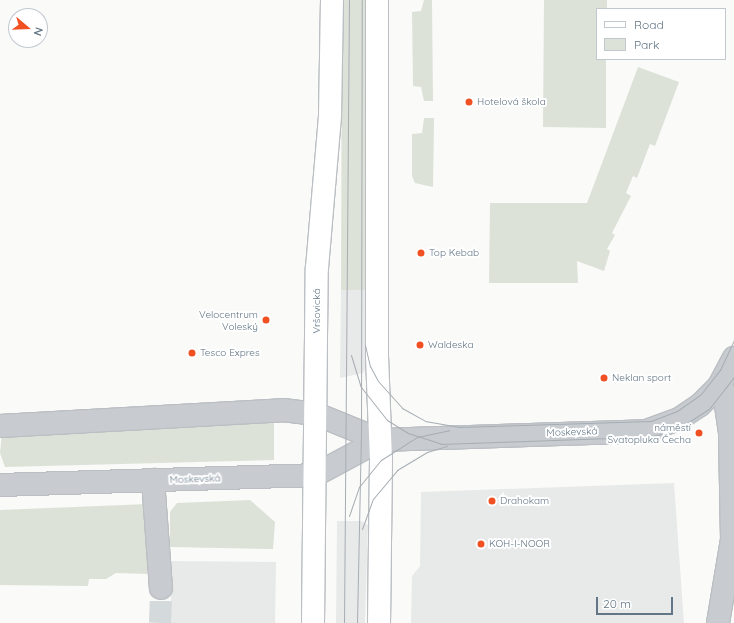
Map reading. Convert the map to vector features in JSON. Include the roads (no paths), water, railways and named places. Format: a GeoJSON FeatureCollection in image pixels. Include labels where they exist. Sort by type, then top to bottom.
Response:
{"type":"FeatureCollection","features":[{"type":"Feature","properties":{"kind":"main road","name":"Vršovická"},"geometry":{"type":"LineString","coordinates":[[313,623],[317,268],[330,115],[332,0]]}},
{"type":"Feature","properties":{"kind":"main road"},"geometry":{"type":"LineString","coordinates":[[377,0],[377,356],[380,440],[379,623]]}},
{"type":"Feature","properties":{"kind":"street","name":"Moskevská"},"geometry":{"type":"LineString","coordinates":[[0,426],[283,410],[316,414],[380,440],[646,431],[668,424],[689,413],[719,386],[734,358]]}},
{"type":"Feature","properties":{"kind":"street"},"geometry":{"type":"LineString","coordinates":[[718,623],[733,540],[730,433],[724,392],[719,386]]}},
{"type":"Feature","properties":{"kind":"street","name":"Moskevská"},"geometry":{"type":"LineString","coordinates":[[0,485],[315,475],[380,440]]}},
{"type":"Feature","properties":{"kind":"street"},"geometry":{"type":"LineString","coordinates":[[153,480],[161,588]]}},
{"type":"Feature","properties":{"kind":"tunnel"},"geometry":{"type":"LineString","coordinates":[[160,623],[161,588]]}},
{"type":"Feature","properties":{"kind":"tram line"},"geometry":{"type":"LineString","coordinates":[[344,623],[349,0]]}},
{"type":"Feature","properties":{"kind":"tram line"},"geometry":{"type":"LineString","coordinates":[[357,623],[361,433],[362,0]]}},
{"type":"Feature","properties":{"kind":"tram line"},"geometry":{"type":"LineString","coordinates":[[365,345],[370,366],[378,381],[402,408],[425,421],[459,427],[651,421],[677,411],[701,394],[720,370],[734,340]]}},
{"type":"Feature","properties":{"kind":"tram line"},"geometry":{"type":"LineString","coordinates":[[351,355],[361,387],[387,420],[408,433],[441,444],[646,437],[662,434],[681,427],[709,409],[734,377]]}},
{"type":"Feature","properties":{"kind":"tram line"},"geometry":{"type":"LineString","coordinates":[[349,516],[359,487],[381,460],[417,437],[449,430]]}},
{"type":"Feature","properties":{"kind":"tram line"},"geometry":{"type":"LineString","coordinates":[[362,529],[373,499],[397,470],[427,452],[447,446]]}},
{"type":"Feature","properties":{"kind":"place","name":"Hotelová škola"},"geometry":{"type":"Point","coordinates":[469,102]}},
{"type":"Feature","properties":{"kind":"place","name":"Top Kebab"},"geometry":{"type":"Point","coordinates":[421,253]}},
{"type":"Feature","properties":{"kind":"place","name":"Velocentrum Voleský"},"geometry":{"type":"Point","coordinates":[266,320]}},
{"type":"Feature","properties":{"kind":"place","name":"Waldeska"},"geometry":{"type":"Point","coordinates":[420,345]}},
{"type":"Feature","properties":{"kind":"place","name":"Tesco Expres"},"geometry":{"type":"Point","coordinates":[192,353]}},
{"type":"Feature","properties":{"kind":"place","name":"Neklan sport"},"geometry":{"type":"Point","coordinates":[604,378]}},
{"type":"Feature","properties":{"kind":"place","name":"náměstí Svatopluka Čecha"},"geometry":{"type":"Point","coordinates":[699,433]}},
{"type":"Feature","properties":{"kind":"place","name":"Drahokam"},"geometry":{"type":"Point","coordinates":[492,501]}},
{"type":"Feature","properties":{"kind":"place","name":"KOH-I-NOOR"},"geometry":{"type":"Point","coordinates":[481,544]}}]}
